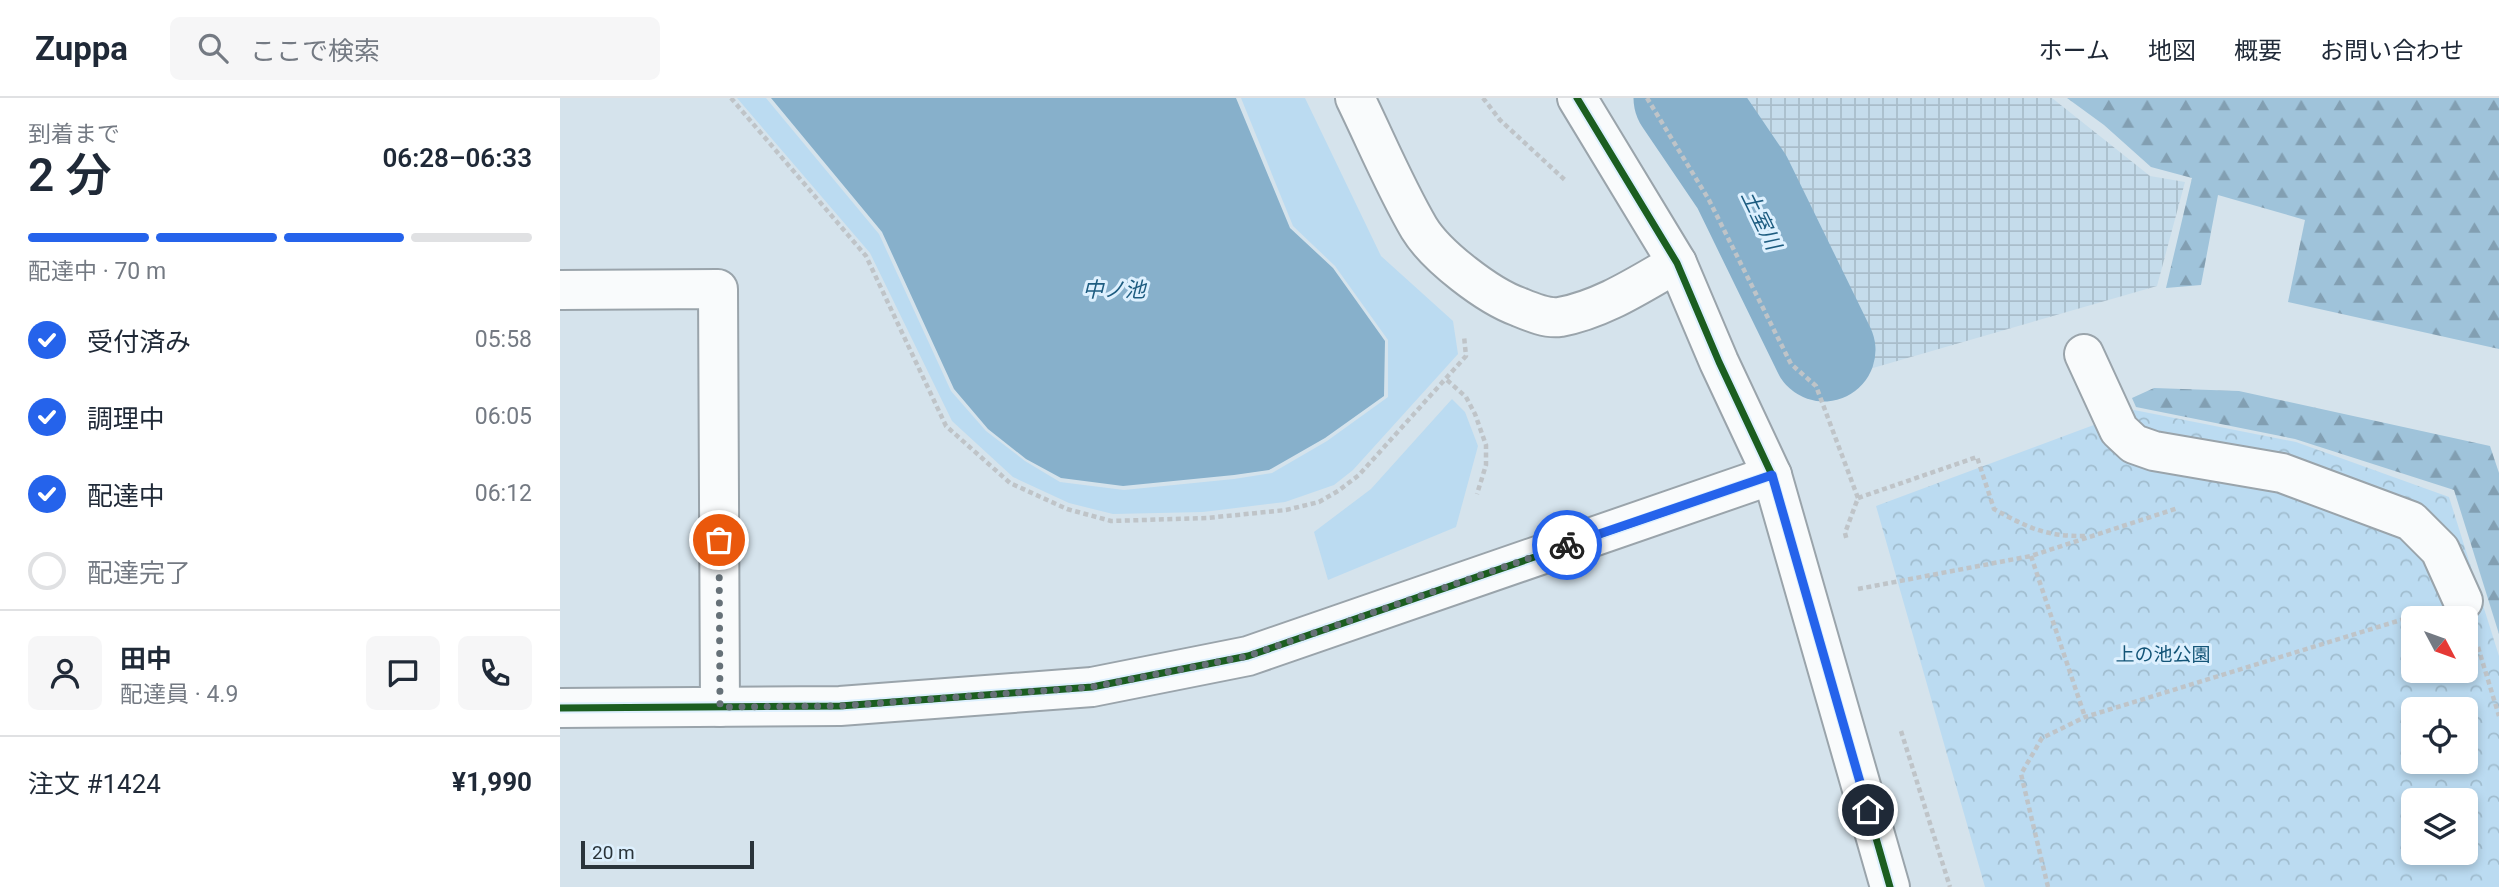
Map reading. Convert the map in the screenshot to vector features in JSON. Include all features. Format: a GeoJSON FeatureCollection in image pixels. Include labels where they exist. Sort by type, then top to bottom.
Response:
{"type":"FeatureCollection","features":[{"type":"Feature","properties":{"kind":"street"},"geometry":{"type":"LineString","coordinates":[[1355,98],[1420,230],[1484,290],[1513,305],[1558,318],[1599,305],[1676,263]]}},
{"type":"Feature","properties":{"kind":"street"},"geometry":{"type":"LineString","coordinates":[[1577,98],[1676,263],[1718,362],[1772,475],[1890,887]]}},
{"type":"Feature","properties":{"kind":"street"},"geometry":{"type":"LineString","coordinates":[[560,290],[718,289],[720,707]]}},
{"type":"Feature","properties":{"kind":"street"},"geometry":{"type":"LineString","coordinates":[[2084,354],[2119,429],[2134,444],[2154,451],[2282,473],[2411,521],[2440,550],[2463,601]]}},
{"type":"Feature","properties":{"kind":"street"},"geometry":{"type":"LineString","coordinates":[[560,708],[840,706],[1092,687],[1248,656],[1772,475]]}},
{"type":"Feature","properties":{"kind":"path"},"geometry":{"type":"LineString","coordinates":[[731,98],[866,256],[946,426],[1010,483],[1067,509],[1111,521],[1207,518],[1286,510],[1319,502],[1359,475],[1447,380],[1466,356],[1463,330]]}},
{"type":"Feature","properties":{"kind":"path"},"geometry":{"type":"LineString","coordinates":[[1647,98],[1709,200],[1791,364],[1816,386],[1858,498],[1845,533],[1847,544]]}},
{"type":"Feature","properties":{"kind":"path"},"geometry":{"type":"LineString","coordinates":[[1447,380],[1466,397],[1486,445],[1486,465],[1477,494]]}},
{"type":"Feature","properties":{"kind":"path"},"geometry":{"type":"LineString","coordinates":[[1858,498],[1977,457],[1994,509],[2025,527],[2062,537],[2095,536]]}},
{"type":"Feature","properties":{"kind":"path"},"geometry":{"type":"LineString","coordinates":[[1857,589],[2031,556],[2182,507]]}},
{"type":"Feature","properties":{"kind":"path"},"geometry":{"type":"LineString","coordinates":[[2031,556],[2085,717]]}},
{"type":"Feature","properties":{"kind":"path"},"geometry":{"type":"LineString","coordinates":[[1854,578],[1861,602]]}},
{"type":"Feature","properties":{"kind":"path"},"geometry":{"type":"LineString","coordinates":[[2048,887],[2021,774],[2042,738],[2085,717],[2463,601],[2499,716]]}},
{"type":"Feature","properties":{"kind":"path"},"geometry":{"type":"LineString","coordinates":[[1897,719],[1950,887]]}},
{"type":"Feature","properties":{"kind":"shaded area"},"geometry":{"type":"Polygon","coordinates":[[[1731,98],[2052,98],[2150,176],[2185,182],[2157,286],[1866,370],[1772,160],[1731,98]]]}},
{"type":"Feature","properties":{"kind":"green space"},"geometry":{"type":"Polygon","coordinates":[[[737,98],[766,98],[879,234],[951,391],[986,431],[1025,461],[1060,482],[1124,490],[1272,473],[1327,441],[1388,397],[1388,340],[1335,266],[1293,226],[1241,98],[1305,98],[1381,256],[1453,321],[1458,354],[1353,470],[1334,485],[1285,502],[1203,512],[1113,514],[1069,503],[1013,477],[952,421],[870,253],[737,98]]]}},
{"type":"Feature","properties":{"kind":"green space"},"geometry":{"type":"Polygon","coordinates":[[[2067,98],[2499,98],[2499,349],[2288,302],[2305,220],[2218,195],[2201,285],[2166,288],[2192,178],[2151,167],[2104,125],[2067,98]]]}},
{"type":"Feature","properties":{"kind":"green space"},"geometry":{"type":"Polygon","coordinates":[[[2154,388],[2239,391],[2490,446],[2499,473],[2499,634],[2454,490],[2295,439],[2136,407],[2132,398],[2154,388]]]}},
{"type":"Feature","properties":{"kind":"green space"},"geometry":{"type":"Polygon","coordinates":[[[1452,399],[1465,412],[1478,446],[1456,527],[1328,580],[1314,532],[1371,489],[1452,399]]]}},
{"type":"Feature","properties":{"kind":"green space","name":"上の池公園"},"geometry":{"type":"Polygon","coordinates":[[[2134,410],[2296,442],[2449,497],[2499,656],[2499,887],[1985,887],[1876,506],[2134,410]]]}},
{"type":"Feature","properties":{"kind":"water","name":"中ノ池"},"geometry":{"type":"Polygon","coordinates":[[[771,98],[1236,98],[1290,228],[1333,268],[1385,341],[1384,396],[1325,438],[1269,470],[1123,486],[1061,478],[1026,459],[988,429],[954,389],[882,232],[771,98]]]}},
{"type":"Feature","properties":{"kind":"waterway","name":"土室川"},"geometry":{"type":"LineString","coordinates":[[1685,98],[1742,182],[1824,350]]}},
{"type":"Feature","properties":{"kind":"cycle path"},"geometry":{"type":"LineString","coordinates":[[1577,98],[1677,263],[1719,362],[1772,475],[1890,887]]}},
{"type":"Feature","properties":{"kind":"cycle path"},"geometry":{"type":"LineString","coordinates":[[560,708],[840,706],[1092,687],[1248,656],[1772,475]]}},
{"type":"Feature","properties":{"kind":"way so far"},"geometry":{"type":"LineString","coordinates":[[719,540],[720,707],[840,706],[1092,687],[1248,656],[1567,545]]}},
{"type":"Feature","properties":{"kind":"route"},"geometry":{"type":"LineString","coordinates":[[1567,545],[1772,475],[1868,810]]}}]}
